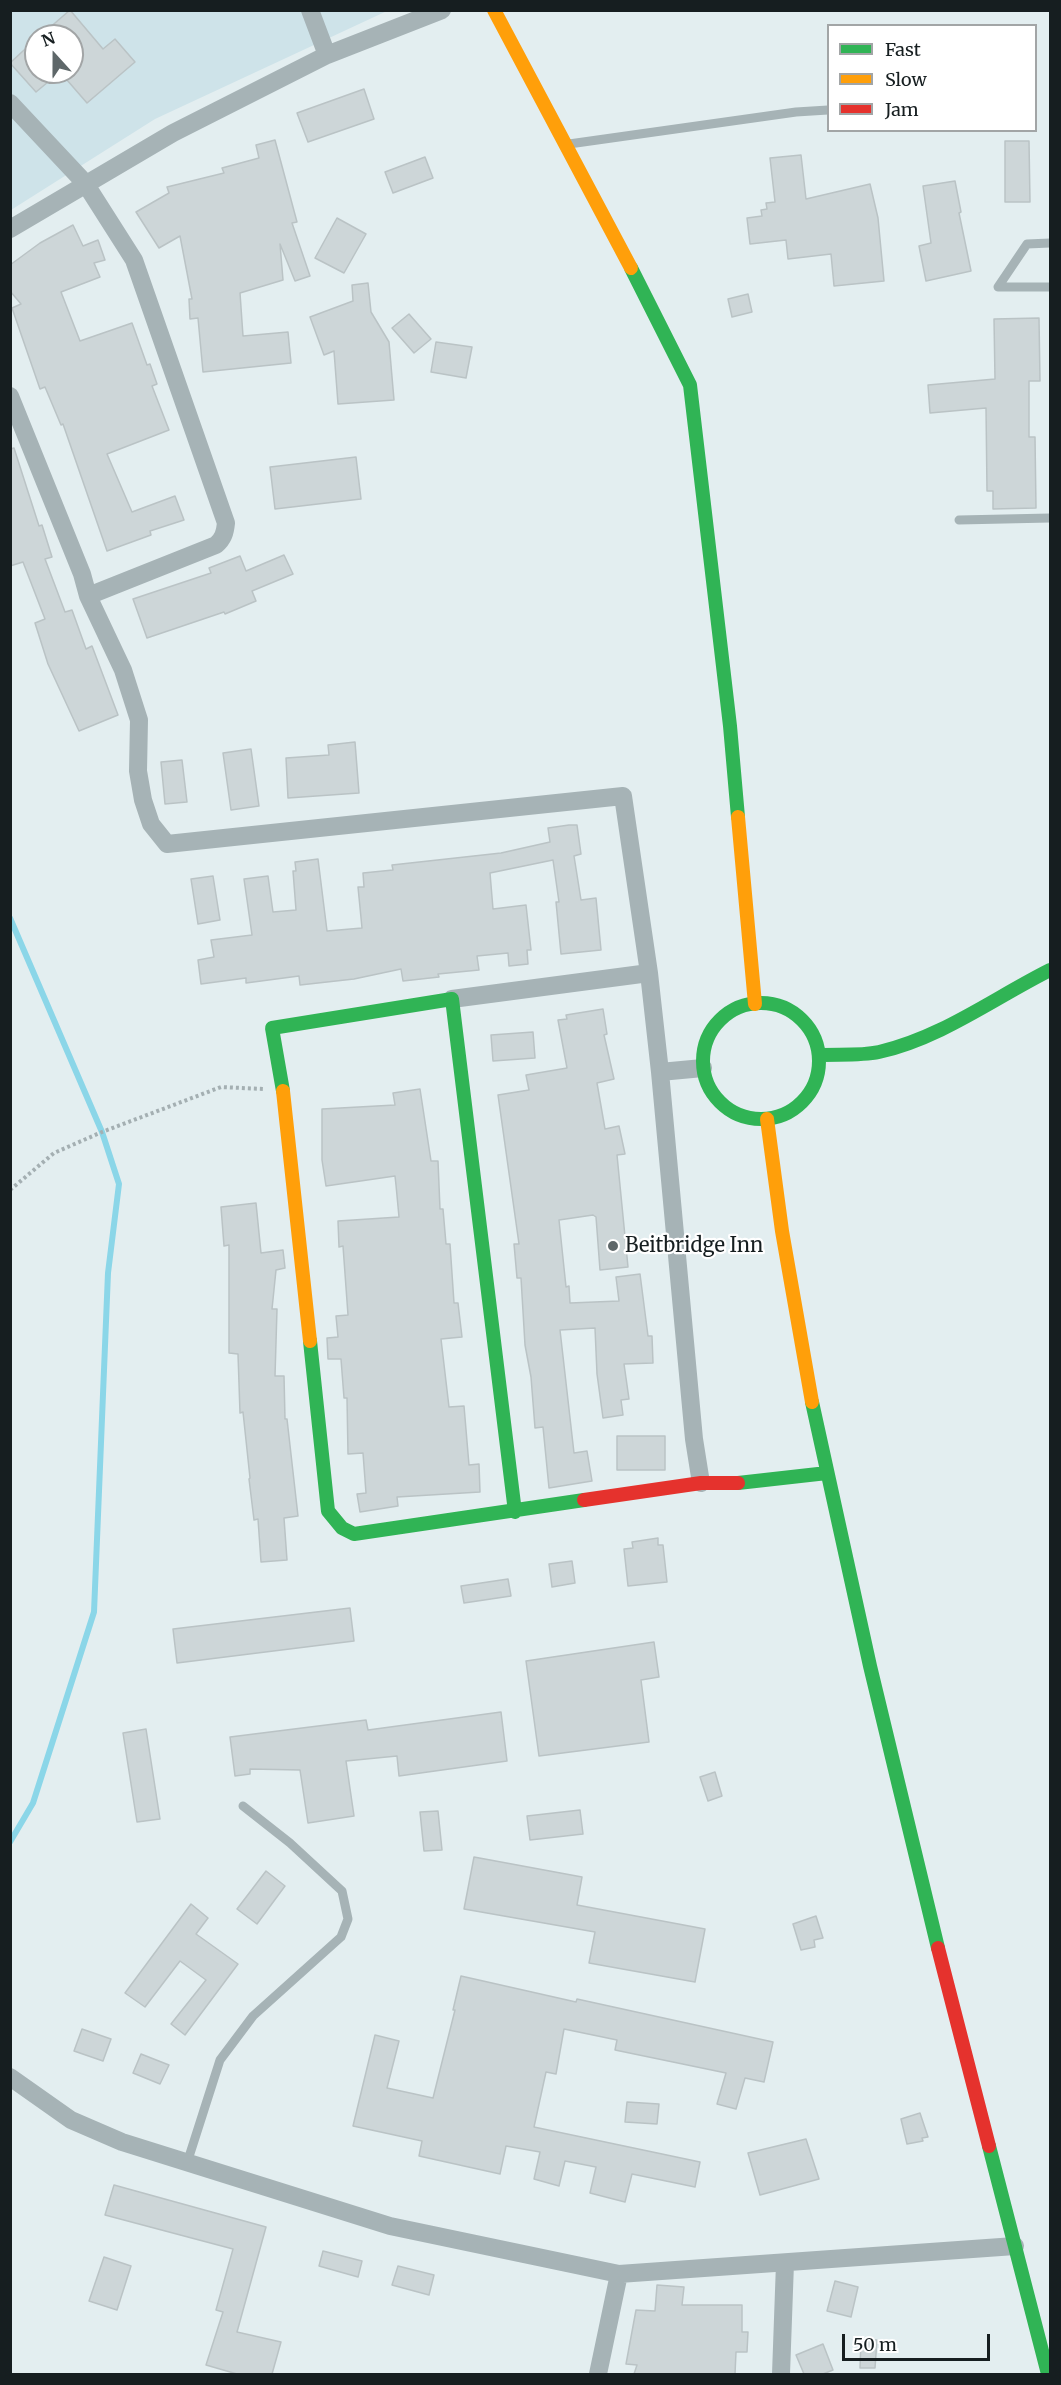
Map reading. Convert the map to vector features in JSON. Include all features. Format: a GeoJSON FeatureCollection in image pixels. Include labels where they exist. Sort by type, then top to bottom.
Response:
{"type":"FeatureCollection","features":[{"type":"Feature","properties":{"kind":"street"},"geometry":{"type":"LineString","coordinates":[[310,10],[327,55]]}},
{"type":"Feature","properties":{"kind":"street"},"geometry":{"type":"LineString","coordinates":[[10,229],[173,133],[327,55],[442,10]]}},
{"type":"Feature","properties":{"kind":"street"},"geometry":{"type":"LineString","coordinates":[[494,10],[656,315],[690,385],[730,726],[755,1004]]}},
{"type":"Feature","properties":{"kind":"street"},"geometry":{"type":"LineString","coordinates":[[10,103],[85,183],[134,260],[226,523],[225,532],[216,544],[88,596]]}},
{"type":"Feature","properties":{"kind":"street"},"geometry":{"type":"LineString","coordinates":[[10,396],[88,596],[123,670],[139,720],[138,771],[143,800],[151,824],[167,844],[623,796],[649,973],[694,1439],[701,1483]]}},
{"type":"Feature","properties":{"kind":"street"},"geometry":{"type":"LineString","coordinates":[[819,1055],[878,1052],[902,1045],[947,1026],[1005,992],[1050,970]]}},
{"type":"Feature","properties":{"kind":"street"},"geometry":{"type":"LineString","coordinates":[[649,973],[452,999],[272,1028],[283,1091],[328,1511],[342,1528],[354,1534],[701,1483],[732,1484],[827,1473]]}},
{"type":"Feature","properties":{"kind":"street"},"geometry":{"type":"LineString","coordinates":[[452,999],[515,1512]]}},
{"type":"Feature","properties":{"kind":"street"},"geometry":{"type":"LineString","coordinates":[[755,1004],[774,1005],[792,1012],[810,1031],[819,1055],[816,1080],[806,1097],[791,1110],[767,1119],[741,1116],[719,1102],[706,1080],[703,1068],[706,1042],[720,1020],[730,1012],[755,1004]]}},
{"type":"Feature","properties":{"kind":"street"},"geometry":{"type":"LineString","coordinates":[[660,1072],[703,1068]]}},
{"type":"Feature","properties":{"kind":"street"},"geometry":{"type":"LineString","coordinates":[[767,1119],[777,1209],[827,1473],[909,1838],[1048,2374]]}},
{"type":"Feature","properties":{"kind":"street"},"geometry":{"type":"LineString","coordinates":[[10,2076],[71,2120],[122,2142],[390,2226],[619,2274],[1015,2246]]}},
{"type":"Feature","properties":{"kind":"street"},"geometry":{"type":"LineString","coordinates":[[781,2374],[785,2263]]}},
{"type":"Feature","properties":{"kind":"street"},"geometry":{"type":"LineString","coordinates":[[598,2374],[619,2274]]}},
{"type":"Feature","properties":{"kind":"lane"},"geometry":{"type":"LineString","coordinates":[[565,144],[796,112],[827,110]]}},
{"type":"Feature","properties":{"kind":"lane"},"geometry":{"type":"LineString","coordinates":[[1050,243],[1027,244],[998,287],[1050,287]]}},
{"type":"Feature","properties":{"kind":"lane"},"geometry":{"type":"LineString","coordinates":[[959,520],[1050,518]]}},
{"type":"Feature","properties":{"kind":"lane"},"geometry":{"type":"LineString","coordinates":[[187,2163],[220,2060],[253,2016],[340,1937],[348,1919],[342,1891],[290,1843],[243,1806]]}},
{"type":"Feature","properties":{"kind":"path"},"geometry":{"type":"LineString","coordinates":[[10,1190],[54,1153],[211,1090],[236,1087],[283,1091]]}},
{"type":"Feature","properties":{"kind":"shaded area"},"geometry":{"type":"Polygon","coordinates":[[[11,11],[387,11],[155,119],[11,210],[11,11]]]}},
{"type":"Feature","properties":{"kind":"building"},"geometry":{"type":"Polygon","coordinates":[[[70,10],[82,24],[54,24],[70,10]]]}},
{"type":"Feature","properties":{"kind":"building"},"geometry":{"type":"Polygon","coordinates":[[[84,27],[103,49],[115,39],[135,62],[87,103],[70,84],[84,84],[84,27]]]}},
{"type":"Feature","properties":{"kind":"building"},"geometry":{"type":"Polygon","coordinates":[[[24,50],[24,79],[10,63],[24,50]]]}},
{"type":"Feature","properties":{"kind":"building"},"geometry":{"type":"Polygon","coordinates":[[[29,84],[46,84],[36,92],[29,84]]]}},
{"type":"Feature","properties":{"kind":"building"},"geometry":{"type":"Polygon","coordinates":[[[364,89],[374,119],[308,142],[297,113],[364,89]]]}},
{"type":"Feature","properties":{"kind":"building"},"geometry":{"type":"Polygon","coordinates":[[[275,140],[297,222],[292,223],[310,276],[295,281],[280,244],[283,280],[240,293],[243,336],[288,332],[291,363],[203,372],[198,318],[190,319],[189,299],[192,299],[180,236],[159,248],[136,212],[169,193],[167,187],[224,173],[222,168],[259,158],[256,145],[275,140]]]}},
{"type":"Feature","properties":{"kind":"building"},"geometry":{"type":"Polygon","coordinates":[[[1005,141],[1029,141],[1030,202],[1005,202],[1005,141]]]}},
{"type":"Feature","properties":{"kind":"building"},"geometry":{"type":"Polygon","coordinates":[[[801,155],[806,199],[870,184],[878,218],[884,281],[834,286],[831,254],[788,259],[786,240],[750,244],[747,218],[762,216],[761,210],[767,209],[766,203],[775,202],[770,158],[801,155]]]}},
{"type":"Feature","properties":{"kind":"building"},"geometry":{"type":"Polygon","coordinates":[[[425,157],[433,178],[393,193],[385,172],[425,157]]]}},
{"type":"Feature","properties":{"kind":"building"},"geometry":{"type":"Polygon","coordinates":[[[955,181],[971,271],[926,281],[919,246],[931,243],[923,186],[955,181]]]}},
{"type":"Feature","properties":{"kind":"building"},"geometry":{"type":"Polygon","coordinates":[[[337,218],[366,234],[344,273],[315,258],[337,218]]]}},
{"type":"Feature","properties":{"kind":"building"},"geometry":{"type":"Polygon","coordinates":[[[73,225],[83,246],[98,240],[105,260],[94,263],[100,277],[61,292],[80,341],[132,323],[147,365],[150,364],[157,384],[152,386],[169,430],[107,454],[132,512],[175,496],[184,520],[150,531],[151,535],[107,551],[63,424],[61,425],[45,387],[40,389],[12,308],[21,304],[10,291],[10,265],[40,243],[73,225]]]}},
{"type":"Feature","properties":{"kind":"building"},"geometry":{"type":"Polygon","coordinates":[[[368,283],[371,312],[389,342],[394,400],[338,404],[334,351],[324,355],[310,317],[353,301],[352,285],[368,283]]]}},
{"type":"Feature","properties":{"kind":"building"},"geometry":{"type":"Polygon","coordinates":[[[748,294],[752,312],[732,317],[728,299],[748,294]]]}},
{"type":"Feature","properties":{"kind":"building"},"geometry":{"type":"Polygon","coordinates":[[[409,314],[431,339],[414,353],[392,328],[409,314]]]}},
{"type":"Feature","properties":{"kind":"building"},"geometry":{"type":"Polygon","coordinates":[[[1039,318],[1040,381],[1029,381],[1029,437],[1035,437],[1036,508],[993,509],[993,491],[987,491],[986,408],[930,413],[928,385],[995,379],[994,319],[1039,318]]]}},
{"type":"Feature","properties":{"kind":"building"},"geometry":{"type":"Polygon","coordinates":[[[436,342],[472,347],[466,378],[431,372],[436,342]]]}},
{"type":"Feature","properties":{"kind":"building"},"geometry":{"type":"Polygon","coordinates":[[[14,448],[39,526],[42,525],[52,557],[45,559],[65,612],[72,610],[86,649],[92,646],[118,715],[79,731],[48,664],[35,623],[45,619],[23,562],[10,566],[10,449],[14,448]]]}},
{"type":"Feature","properties":{"kind":"building"},"geometry":{"type":"Polygon","coordinates":[[[356,457],[361,499],[275,509],[270,467],[356,457]]]}},
{"type":"Feature","properties":{"kind":"building"},"geometry":{"type":"Polygon","coordinates":[[[284,555],[293,574],[252,591],[256,601],[225,614],[224,612],[147,638],[133,599],[211,573],[209,568],[240,556],[246,571],[284,555]]]}},
{"type":"Feature","properties":{"kind":"building"},"geometry":{"type":"Polygon","coordinates":[[[355,742],[359,793],[288,798],[286,758],[329,755],[328,745],[355,742]]]}},
{"type":"Feature","properties":{"kind":"building"},"geometry":{"type":"Polygon","coordinates":[[[251,749],[259,806],[231,810],[223,753],[251,749]]]}},
{"type":"Feature","properties":{"kind":"building"},"geometry":{"type":"Polygon","coordinates":[[[182,760],[187,802],[165,804],[161,762],[182,760]]]}},
{"type":"Feature","properties":{"kind":"building"},"geometry":{"type":"Polygon","coordinates":[[[577,825],[581,854],[574,856],[581,900],[596,898],[601,950],[561,954],[556,902],[559,902],[553,860],[490,873],[493,909],[526,905],[531,950],[527,950],[528,964],[509,966],[508,953],[477,956],[479,970],[438,974],[439,977],[403,981],[401,969],[354,979],[300,985],[299,976],[246,983],[246,978],[201,984],[198,960],[214,957],[211,940],[252,935],[244,879],[268,876],[273,912],[296,910],[293,871],[296,871],[295,862],[318,859],[327,931],[362,928],[358,887],[364,887],[363,873],[393,870],[392,865],[501,853],[550,842],[548,828],[577,825]]]}},
{"type":"Feature","properties":{"kind":"building"},"geometry":{"type":"Polygon","coordinates":[[[213,876],[220,920],[198,924],[191,879],[213,876]]]}},
{"type":"Feature","properties":{"kind":"building"},"geometry":{"type":"Polygon","coordinates":[[[603,1009],[607,1034],[604,1035],[614,1079],[597,1083],[605,1129],[619,1126],[625,1154],[617,1155],[628,1267],[600,1270],[596,1217],[593,1215],[559,1220],[566,1287],[569,1286],[570,1303],[619,1301],[616,1277],[640,1274],[648,1336],[652,1336],[653,1363],[624,1364],[629,1399],[621,1400],[623,1415],[603,1418],[597,1374],[595,1328],[560,1330],[574,1453],[587,1451],[592,1481],[549,1488],[543,1427],[535,1428],[531,1377],[525,1345],[521,1278],[517,1278],[514,1244],[519,1244],[498,1095],[529,1090],[526,1075],[567,1068],[558,1020],[567,1019],[566,1015],[603,1009]]]}},
{"type":"Feature","properties":{"kind":"building"},"geometry":{"type":"Polygon","coordinates":[[[533,1032],[535,1058],[493,1061],[491,1035],[533,1032]]]}},
{"type":"Feature","properties":{"kind":"building"},"geometry":{"type":"Polygon","coordinates":[[[420,1089],[431,1161],[438,1161],[440,1209],[443,1209],[446,1244],[450,1244],[454,1303],[458,1303],[462,1337],[441,1339],[449,1407],[464,1406],[469,1465],[479,1464],[480,1492],[397,1497],[398,1506],[360,1512],[357,1494],[366,1493],[363,1453],[348,1454],[347,1398],[344,1398],[341,1359],[328,1359],[327,1338],[338,1337],[336,1316],[348,1315],[343,1246],[339,1247],[338,1221],[399,1217],[396,1185],[395,1176],[326,1186],[322,1160],[322,1109],[395,1105],[393,1093],[420,1089]]]}},
{"type":"Feature","properties":{"kind":"building"},"geometry":{"type":"Polygon","coordinates":[[[256,1203],[261,1253],[283,1250],[285,1268],[276,1270],[272,1309],[277,1309],[275,1376],[284,1376],[285,1419],[287,1419],[298,1516],[284,1518],[287,1560],[261,1562],[258,1519],[254,1520],[243,1412],[240,1413],[238,1354],[229,1353],[229,1245],[224,1246],[221,1207],[256,1203]]]}},
{"type":"Feature","properties":{"kind":"building"},"geometry":{"type":"Polygon","coordinates":[[[617,1436],[665,1436],[665,1470],[617,1470],[617,1436]]]}},
{"type":"Feature","properties":{"kind":"building"},"geometry":{"type":"Polygon","coordinates":[[[658,1538],[658,1545],[663,1545],[667,1582],[628,1586],[624,1549],[633,1548],[632,1542],[658,1538]]]}},
{"type":"Feature","properties":{"kind":"building"},"geometry":{"type":"Polygon","coordinates":[[[572,1561],[575,1583],[552,1587],[549,1564],[572,1561]]]}},
{"type":"Feature","properties":{"kind":"building"},"geometry":{"type":"Polygon","coordinates":[[[508,1579],[511,1596],[464,1603],[461,1586],[508,1579]]]}},
{"type":"Feature","properties":{"kind":"building"},"geometry":{"type":"Polygon","coordinates":[[[350,1608],[354,1641],[177,1663],[173,1629],[350,1608]]]}},
{"type":"Feature","properties":{"kind":"building"},"geometry":{"type":"Polygon","coordinates":[[[654,1642],[659,1677],[641,1680],[649,1742],[539,1756],[526,1661],[654,1642]]]}},
{"type":"Feature","properties":{"kind":"building"},"geometry":{"type":"Polygon","coordinates":[[[501,1712],[507,1761],[399,1776],[397,1756],[346,1761],[354,1816],[308,1823],[300,1770],[250,1769],[250,1774],[235,1776],[230,1737],[366,1720],[368,1730],[501,1712]]]}},
{"type":"Feature","properties":{"kind":"building"},"geometry":{"type":"Polygon","coordinates":[[[146,1729],[160,1819],[137,1822],[123,1733],[146,1729]]]}},
{"type":"Feature","properties":{"kind":"building"},"geometry":{"type":"Polygon","coordinates":[[[715,1772],[722,1796],[708,1801],[700,1777],[715,1772]]]}},
{"type":"Feature","properties":{"kind":"building"},"geometry":{"type":"Polygon","coordinates":[[[580,1810],[583,1834],[530,1840],[527,1816],[580,1810]]]}},
{"type":"Feature","properties":{"kind":"building"},"geometry":{"type":"Polygon","coordinates":[[[438,1811],[442,1850],[424,1851],[420,1812],[438,1811]]]}},
{"type":"Feature","properties":{"kind":"building"},"geometry":{"type":"Polygon","coordinates":[[[474,1857],[582,1877],[577,1905],[705,1929],[695,1982],[589,1963],[595,1932],[464,1909],[474,1857]]]}},
{"type":"Feature","properties":{"kind":"building"},"geometry":{"type":"Polygon","coordinates":[[[266,1871],[285,1886],[257,1924],[237,1909],[266,1871]]]}},
{"type":"Feature","properties":{"kind":"building"},"geometry":{"type":"Polygon","coordinates":[[[191,1904],[208,1918],[196,1934],[238,1964],[185,2035],[171,2024],[206,1980],[180,1961],[145,2007],[125,1993],[191,1904]]]}},
{"type":"Feature","properties":{"kind":"building"},"geometry":{"type":"Polygon","coordinates":[[[816,1916],[823,1938],[814,1940],[815,1947],[801,1950],[793,1924],[816,1916]]]}},
{"type":"Feature","properties":{"kind":"building"},"geometry":{"type":"Polygon","coordinates":[[[461,1976],[773,2042],[764,2082],[745,2078],[736,2109],[717,2104],[726,2073],[615,2050],[617,2040],[564,2029],[556,2074],[546,2072],[534,2127],[700,2162],[695,2187],[632,2174],[625,2202],[590,2193],[596,2167],[565,2161],[559,2186],[534,2179],[540,2152],[506,2146],[500,2174],[419,2156],[422,2141],[353,2126],[375,2035],[399,2041],[387,2088],[433,2098],[461,1976]]]}},
{"type":"Feature","properties":{"kind":"building"},"geometry":{"type":"Polygon","coordinates":[[[82,2029],[111,2039],[103,2061],[74,2051],[82,2029]]]}},
{"type":"Feature","properties":{"kind":"building"},"geometry":{"type":"Polygon","coordinates":[[[141,2054],[169,2065],[160,2084],[133,2073],[141,2054]]]}},
{"type":"Feature","properties":{"kind":"building"},"geometry":{"type":"Polygon","coordinates":[[[627,2102],[659,2104],[657,2124],[625,2122],[627,2102]]]}},
{"type":"Feature","properties":{"kind":"building"},"geometry":{"type":"Polygon","coordinates":[[[920,2113],[928,2137],[922,2138],[923,2141],[907,2144],[901,2119],[920,2113]]]}},
{"type":"Feature","properties":{"kind":"building"},"geometry":{"type":"Polygon","coordinates":[[[806,2139],[819,2179],[760,2195],[748,2153],[806,2139]]]}},
{"type":"Feature","properties":{"kind":"building"},"geometry":{"type":"Polygon","coordinates":[[[114,2185],[266,2227],[237,2332],[281,2342],[272,2374],[237,2374],[206,2365],[223,2312],[216,2310],[233,2249],[105,2215],[114,2185]]]}},
{"type":"Feature","properties":{"kind":"building"},"geometry":{"type":"Polygon","coordinates":[[[323,2251],[362,2261],[358,2277],[319,2266],[323,2251]]]}},
{"type":"Feature","properties":{"kind":"building"},"geometry":{"type":"Polygon","coordinates":[[[104,2257],[131,2266],[117,2310],[89,2301],[104,2257]]]}},
{"type":"Feature","properties":{"kind":"building"},"geometry":{"type":"Polygon","coordinates":[[[398,2266],[434,2275],[429,2295],[392,2285],[398,2266]]]}},
{"type":"Feature","properties":{"kind":"building"},"geometry":{"type":"Polygon","coordinates":[[[835,2281],[858,2287],[851,2317],[827,2311],[835,2281]]]}},
{"type":"Feature","properties":{"kind":"building"},"geometry":{"type":"Polygon","coordinates":[[[657,2285],[684,2287],[682,2305],[742,2305],[742,2332],[748,2332],[747,2352],[736,2352],[735,2374],[634,2374],[637,2365],[626,2364],[636,2310],[655,2311],[657,2285]]]}},
{"type":"Feature","properties":{"kind":"building"},"geometry":{"type":"Polygon","coordinates":[[[861,2340],[877,2340],[875,2368],[860,2368],[861,2340]]]}},
{"type":"Feature","properties":{"kind":"building"},"geometry":{"type":"Polygon","coordinates":[[[823,2344],[833,2370],[823,2374],[804,2374],[796,2355],[823,2344]]]}},
{"type":"Feature","properties":{"kind":"waterway"},"geometry":{"type":"LineString","coordinates":[[10,918],[102,1132],[119,1184],[108,1273],[94,1612],[33,1803],[10,1842]]}},
{"type":"Feature","properties":{"kind":"traffic: fast"},"geometry":{"type":"LineString","coordinates":[[631,268],[690,385],[730,726],[738,817]]}},
{"type":"Feature","properties":{"kind":"traffic: fast"},"geometry":{"type":"LineString","coordinates":[[819,1055],[872,1053],[902,1046],[946,1027],[1050,970]]}},
{"type":"Feature","properties":{"kind":"traffic: fast"},"geometry":{"type":"LineString","coordinates":[[283,1091],[272,1028],[452,999],[515,1512]]}},
{"type":"Feature","properties":{"kind":"traffic: fast"},"geometry":{"type":"LineString","coordinates":[[761,1003],[783,1008],[802,1020],[814,1039],[819,1061],[814,1083],[802,1102],[783,1114],[761,1119],[739,1114],[720,1102],[708,1083],[703,1061],[708,1039],[720,1020],[739,1008],[761,1003]]}},
{"type":"Feature","properties":{"kind":"traffic: fast"},"geometry":{"type":"LineString","coordinates":[[310,1341],[328,1511],[342,1528],[354,1534],[584,1500]]}},
{"type":"Feature","properties":{"kind":"traffic: fast"},"geometry":{"type":"LineString","coordinates":[[812,1402],[870,1666],[938,1948]]}},
{"type":"Feature","properties":{"kind":"traffic: fast"},"geometry":{"type":"LineString","coordinates":[[738,1483],[827,1473]]}},
{"type":"Feature","properties":{"kind":"traffic: fast"},"geometry":{"type":"LineString","coordinates":[[989,2146],[1048,2374]]}},
{"type":"Feature","properties":{"kind":"traffic: slow"},"geometry":{"type":"LineString","coordinates":[[494,10],[631,268]]}},
{"type":"Feature","properties":{"kind":"traffic: slow"},"geometry":{"type":"LineString","coordinates":[[738,817],[755,1004]]}},
{"type":"Feature","properties":{"kind":"traffic: slow"},"geometry":{"type":"LineString","coordinates":[[283,1091],[310,1341]]}},
{"type":"Feature","properties":{"kind":"traffic: slow"},"geometry":{"type":"LineString","coordinates":[[767,1119],[782,1231],[812,1402]]}},
{"type":"Feature","properties":{"kind":"traffic: jam"},"geometry":{"type":"LineString","coordinates":[[584,1500],[701,1483],[738,1483]]}},
{"type":"Feature","properties":{"kind":"traffic: jam"},"geometry":{"type":"LineString","coordinates":[[938,1948],[989,2146]]}},
{"type":"Feature","properties":{"kind":"place","name":"Beitbridge Inn"},"geometry":{"type":"Point","coordinates":[613,1246]}}]}
